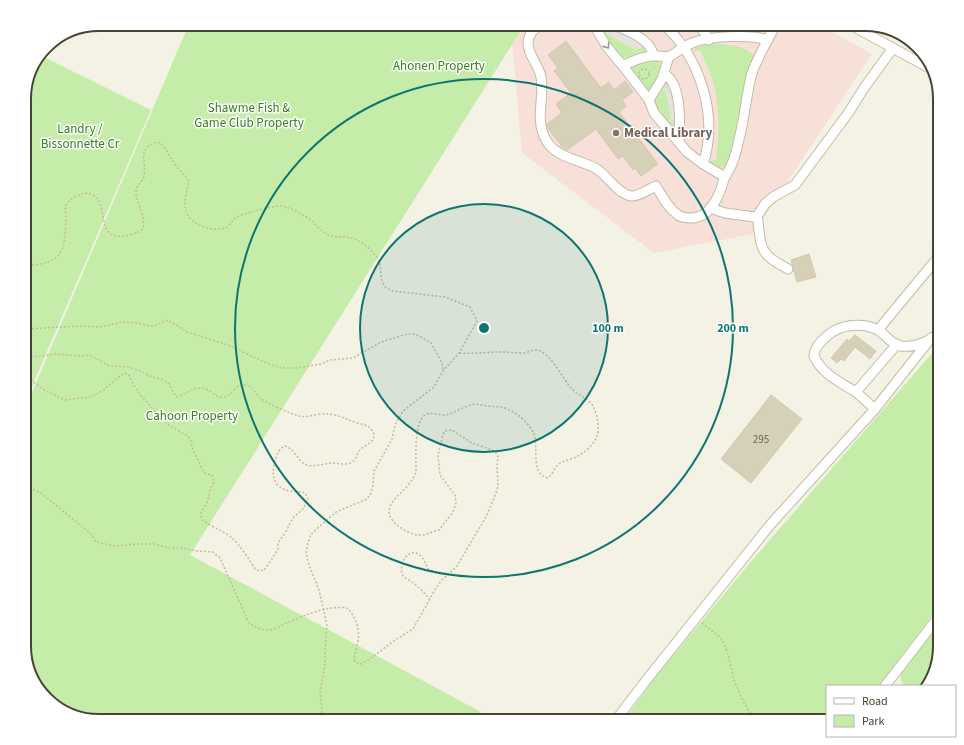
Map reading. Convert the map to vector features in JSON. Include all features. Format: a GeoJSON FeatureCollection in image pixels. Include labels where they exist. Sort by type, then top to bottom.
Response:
{"type":"FeatureCollection","features":[{"type":"Feature","properties":{"kind":"street"},"geometry":{"type":"LineString","coordinates":[[533,31],[530,34],[528,44],[529,51],[541,77],[541,130],[554,150],[596,169],[630,195],[637,195],[656,186],[672,210],[679,216],[698,218],[710,208],[722,189],[725,177],[731,167],[740,138],[747,93],[753,72],[772,31]]}},
{"type":"Feature","properties":{"kind":"street"},"geometry":{"type":"LineString","coordinates":[[597,31],[607,47],[649,100],[654,113],[690,155],[702,164],[725,177]]}},
{"type":"Feature","properties":{"kind":"street"},"geometry":{"type":"LineString","coordinates":[[627,31],[645,41],[652,48],[653,56]]}},
{"type":"Feature","properties":{"kind":"street"},"geometry":{"type":"LineString","coordinates":[[671,31],[684,47],[698,75],[705,97],[708,118],[708,139],[702,164]]}},
{"type":"Feature","properties":{"kind":"street"},"geometry":{"type":"LineString","coordinates":[[703,31],[709,40]]}},
{"type":"Feature","properties":{"kind":"street"},"geometry":{"type":"LineString","coordinates":[[862,31],[923,65]]}},
{"type":"Feature","properties":{"kind":"street"},"geometry":{"type":"LineString","coordinates":[[623,66],[641,58],[669,56],[695,42],[725,37],[751,37],[768,40]]}},
{"type":"Feature","properties":{"kind":"street"},"geometry":{"type":"LineString","coordinates":[[788,269],[772,260],[765,252],[761,243],[757,216],[765,204],[773,197],[795,185],[849,112],[864,88],[893,48]]}},
{"type":"Feature","properties":{"kind":"street"},"geometry":{"type":"LineString","coordinates":[[649,100],[664,74],[669,56]]}},
{"type":"Feature","properties":{"kind":"street"},"geometry":{"type":"LineString","coordinates":[[664,74],[670,78],[677,95],[680,109],[679,142]]}},
{"type":"Feature","properties":{"kind":"street"},"geometry":{"type":"LineString","coordinates":[[710,208],[725,213],[749,217],[757,216]]}},
{"type":"Feature","properties":{"kind":"street"},"geometry":{"type":"LineString","coordinates":[[878,330],[933,263]]}},
{"type":"Feature","properties":{"kind":"street"},"geometry":{"type":"LineString","coordinates":[[875,409],[856,392],[820,367],[816,361],[814,353],[817,347],[825,337],[833,331],[849,325],[862,326],[878,330],[900,346],[924,342],[931,338]]}},
{"type":"Feature","properties":{"kind":"street"},"geometry":{"type":"LineString","coordinates":[[621,714],[770,525],[875,409],[931,338]]}},
{"type":"Feature","properties":{"kind":"street"},"geometry":{"type":"LineString","coordinates":[[856,392],[897,344]]}},
{"type":"Feature","properties":{"kind":"street"},"geometry":{"type":"LineString","coordinates":[[886,685],[933,624]]}},
{"type":"Feature","properties":{"kind":"path"},"geometry":{"type":"LineString","coordinates":[[645,69],[648,70],[649,75],[644,79],[641,78],[639,74],[641,70],[645,69]]}},
{"type":"Feature","properties":{"kind":"path"},"geometry":{"type":"LineString","coordinates":[[31,266],[43,264],[54,259],[62,251],[64,246],[65,209],[70,200],[84,192],[94,195],[101,204],[107,231],[110,235],[119,237],[141,232],[144,228],[144,222],[136,195],[136,189],[144,175],[144,152],[148,147],[157,142],[167,150],[172,160],[189,181],[184,204],[186,214],[201,226],[214,230],[223,229],[229,226],[234,218],[242,214],[256,212],[274,206],[281,206],[310,220],[330,236],[346,237],[362,243],[377,258],[381,267],[380,278],[386,288],[393,291],[445,297],[470,307],[477,321],[458,353],[443,371],[434,387],[403,411],[395,425],[392,439],[374,471],[373,485],[371,493],[367,499],[336,512],[311,534],[306,554],[319,590],[327,625],[325,664],[320,692],[321,714]]}},
{"type":"Feature","properties":{"kind":"path"},"geometry":{"type":"LineString","coordinates":[[31,329],[100,327],[123,322],[154,326],[168,320],[187,332],[231,346],[264,362],[282,368],[297,368],[334,360],[353,358],[381,342],[406,334],[421,336],[430,343],[442,363],[443,371]]}},
{"type":"Feature","properties":{"kind":"path"},"geometry":{"type":"LineString","coordinates":[[31,488],[41,493],[91,534],[96,542],[116,546],[154,544],[169,548],[183,548],[196,551],[213,552],[220,558],[249,624],[258,628],[270,630],[300,617],[323,610],[341,607],[347,608],[354,615],[358,625],[358,645],[354,659],[355,662],[361,664],[413,629],[436,588],[457,566],[493,504],[498,485],[498,457],[496,451],[472,443],[452,430],[445,431],[438,455],[440,475],[455,494],[456,503],[452,512],[439,530],[428,532],[423,535],[408,532],[398,526],[389,516],[390,505],[415,475],[416,442],[420,421],[423,416],[427,414],[447,415],[474,404],[506,408],[524,419],[534,431],[537,467],[541,475],[548,478],[560,463],[576,458],[583,453],[595,442],[598,434],[597,417],[592,405],[572,389],[558,369],[543,353],[535,350],[527,353],[458,353]]}},
{"type":"Feature","properties":{"kind":"path"},"geometry":{"type":"LineString","coordinates":[[31,357],[54,354],[90,355],[108,366],[128,367],[164,380],[169,384],[177,397],[199,388],[210,390],[218,396],[224,397],[228,396],[236,388],[244,385],[249,386],[261,399],[300,417],[309,417],[318,414],[343,416],[370,428],[373,432],[372,439],[371,443],[359,451],[355,460],[347,464],[331,463],[312,466],[306,465],[291,448],[285,446],[278,451],[274,462],[272,477],[281,487],[288,490],[305,493],[308,499],[304,509],[290,522],[287,530],[278,543],[276,554],[264,570],[259,571],[231,537],[201,519],[200,515],[207,502],[209,491],[214,482],[212,476],[204,473],[193,450],[190,438],[167,424],[142,397],[134,386],[129,375],[125,373],[121,375],[104,390],[90,397],[65,400],[46,391],[31,380]]}},
{"type":"Feature","properties":{"kind":"path"},"geometry":{"type":"LineString","coordinates":[[430,600],[418,586],[404,578],[402,566],[406,555],[415,553],[421,556],[426,562],[428,569],[449,574]]}},
{"type":"Feature","properties":{"kind":"path"},"geometry":{"type":"LineString","coordinates":[[696,618],[721,638],[728,654],[733,675],[742,699],[751,714]]}},
{"type":"Feature","properties":{"kind":"shaded area"},"geometry":{"type":"Polygon","coordinates":[[[511,31],[830,31],[872,54],[753,234],[654,253],[522,153],[511,31]]]}},
{"type":"Feature","properties":{"kind":"shaded area"},"geometry":{"type":"Polygon","coordinates":[[[607,31],[617,31],[640,45],[637,50],[606,34],[607,31]]]}},
{"type":"Feature","properties":{"kind":"shaded area"},"geometry":{"type":"Polygon","coordinates":[[[671,86],[678,121],[671,121],[668,101],[664,88],[671,86]]]}},
{"type":"Feature","properties":{"kind":"shaded area"},"geometry":{"type":"Polygon","coordinates":[[[654,125],[665,138],[660,142],[649,129],[654,125]]]}},
{"type":"Feature","properties":{"kind":"green space"},"geometry":{"type":"Polygon","coordinates":[[[186,31],[521,31],[190,555],[481,712],[479,714],[99,714],[69,707],[48,691],[40,680],[32,659],[31,650],[31,395],[186,31]]]}},
{"type":"Feature","properties":{"kind":"green space"},"geometry":{"type":"Polygon","coordinates":[[[603,31],[607,31],[607,34],[636,50],[641,47],[645,49],[645,51],[622,59],[602,33],[603,31]]]}},
{"type":"Feature","properties":{"kind":"green space"},"geometry":{"type":"Polygon","coordinates":[[[712,31],[746,31],[719,33],[712,31]]]}},
{"type":"Feature","properties":{"kind":"green space"},"geometry":{"type":"Polygon","coordinates":[[[716,44],[731,45],[743,48],[748,50],[754,56],[727,165],[720,167],[710,163],[711,161],[716,160],[718,145],[717,104],[712,78],[700,50],[694,52],[693,50],[701,46],[716,44]]]}},
{"type":"Feature","properties":{"kind":"green space","name":"Landry / Bissonnette Cr"},"geometry":{"type":"Polygon","coordinates":[[[45,58],[151,110],[31,389],[31,95],[36,74],[45,58]]]}},
{"type":"Feature","properties":{"kind":"green space"},"geometry":{"type":"Polygon","coordinates":[[[656,60],[660,67],[659,76],[648,92],[629,67],[637,62],[656,60]]]}},
{"type":"Feature","properties":{"kind":"green space"},"geometry":{"type":"Polygon","coordinates":[[[668,82],[670,86],[665,88],[671,120],[677,122],[676,127],[670,126],[655,102],[668,82]]]}},
{"type":"Feature","properties":{"kind":"green space"},"geometry":{"type":"Polygon","coordinates":[[[933,352],[933,614],[880,685],[826,685],[826,714],[628,714],[657,675],[749,564],[933,352]]]}},
{"type":"Feature","properties":{"kind":"green space"},"geometry":{"type":"Polygon","coordinates":[[[933,631],[933,646],[929,668],[920,685],[904,685],[900,678],[901,674],[933,631]]]}},
{"type":"Feature","properties":{"kind":"building"},"geometry":{"type":"Polygon","coordinates":[[[566,41],[601,88],[609,82],[614,90],[625,81],[633,92],[622,100],[626,106],[619,112],[658,164],[641,176],[635,168],[633,170],[623,156],[618,159],[596,129],[567,150],[563,148],[548,128],[547,124],[562,113],[556,104],[571,93],[554,71],[558,68],[548,55],[566,41]]]}},
{"type":"Feature","properties":{"kind":"building"},"geometry":{"type":"Polygon","coordinates":[[[809,254],[816,277],[797,282],[791,260],[809,254]]]}},
{"type":"Feature","properties":{"kind":"building"},"geometry":{"type":"Polygon","coordinates":[[[855,335],[876,351],[870,359],[855,347],[844,361],[841,359],[837,363],[831,358],[847,339],[849,341],[855,335]]]}},
{"type":"Feature","properties":{"kind":"building"},"geometry":{"type":"Polygon","coordinates":[[[771,395],[802,419],[751,483],[721,459],[771,395]]]}},
{"type":"Feature","properties":{"kind":"place","name":"Medical Library"},"geometry":{"type":"Point","coordinates":[616,133]}},
{"type":"Feature","properties":{"kind":"park label","name":"Ahonen Property"},"geometry":{"type":"Point","coordinates":[439,66]}},
{"type":"Feature","properties":{"kind":"park label","name":"Shawme Fish & Game Club Property"},"geometry":{"type":"Point","coordinates":[249,116]}},
{"type":"Feature","properties":{"kind":"park label","name":"Cahoon Property"},"geometry":{"type":"Point","coordinates":[192,416]}}]}
